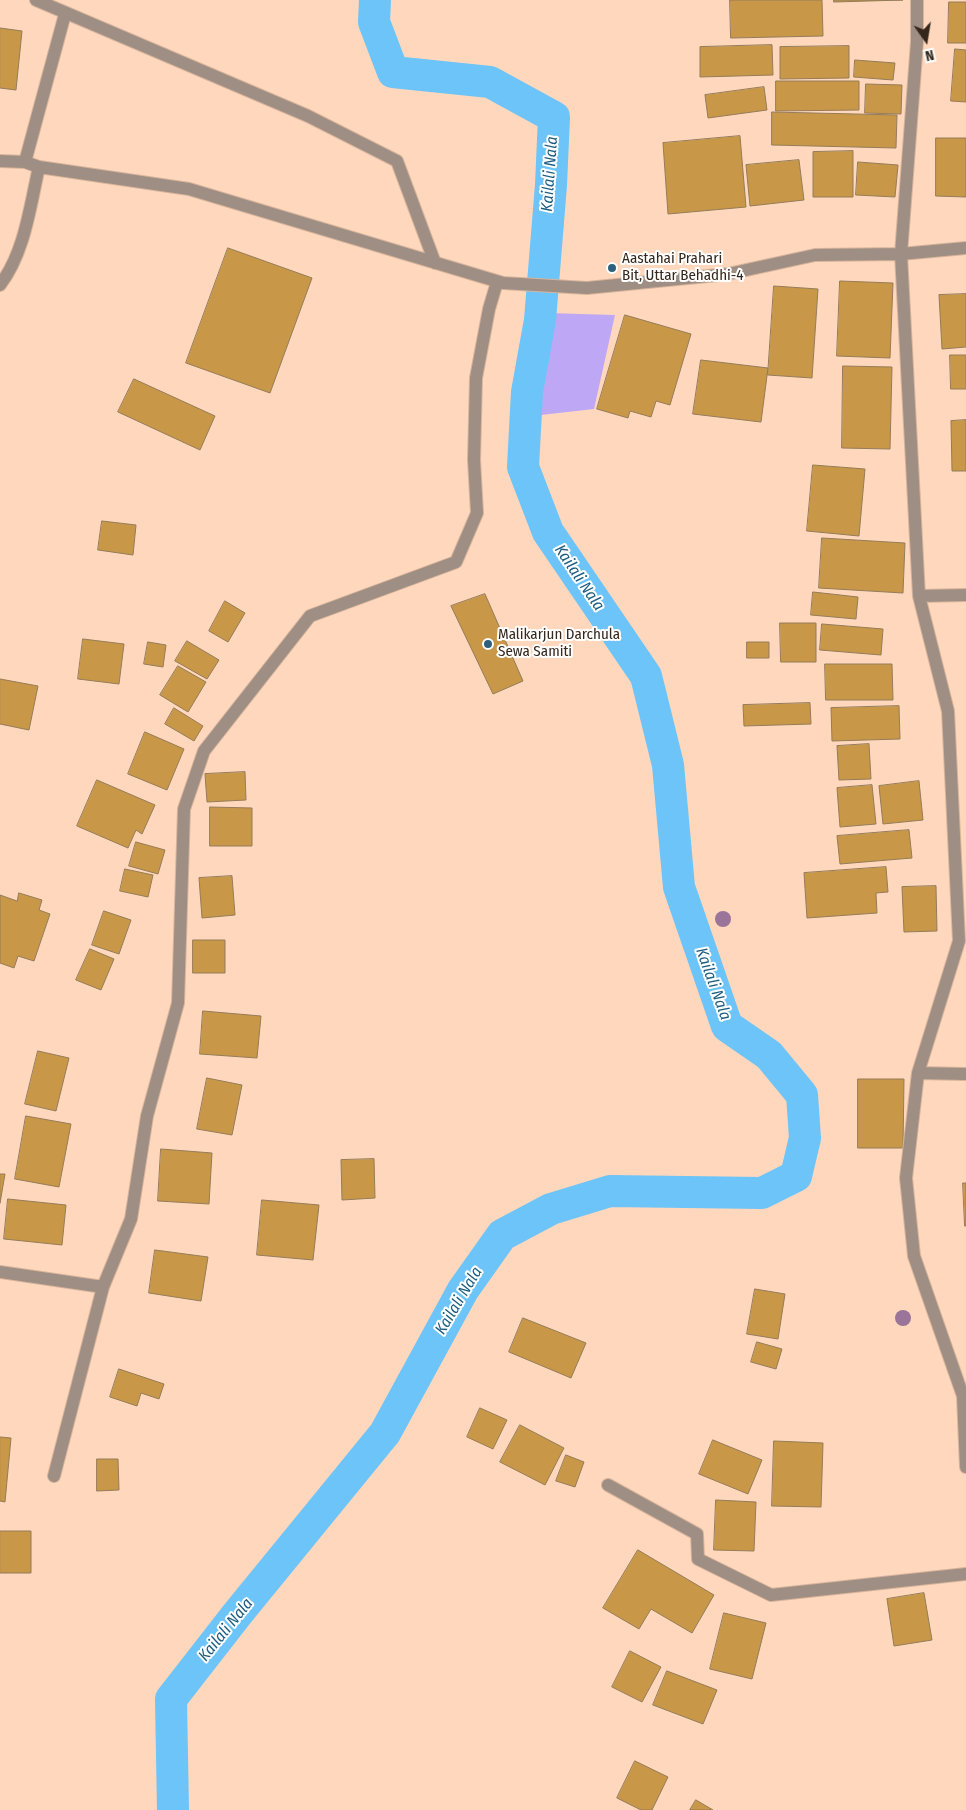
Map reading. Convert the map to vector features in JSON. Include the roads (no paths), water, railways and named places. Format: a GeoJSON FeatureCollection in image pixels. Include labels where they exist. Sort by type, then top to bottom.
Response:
{"type":"FeatureCollection","features":[{"type":"Feature","properties":{"kind":"street"},"geometry":{"type":"LineString","coordinates":[[36,0],[65,14],[308,116],[397,161],[434,263]]}},
{"type":"Feature","properties":{"kind":"street"},"geometry":{"type":"LineString","coordinates":[[917,0],[917,42],[901,254],[918,596],[948,711],[958,941],[918,1073],[906,1178],[914,1256],[964,1396],[966,1467]]}},
{"type":"Feature","properties":{"kind":"street"},"geometry":{"type":"LineString","coordinates":[[25,162],[65,14]]}},
{"type":"Feature","properties":{"kind":"street"},"geometry":{"type":"LineString","coordinates":[[0,161],[25,162],[39,167],[189,189],[500,282],[587,288],[728,274],[814,255],[901,254],[966,248]]}},
{"type":"Feature","properties":{"kind":"street"},"geometry":{"type":"LineString","coordinates":[[0,285],[10,271],[22,240],[39,167]]}},
{"type":"Feature","properties":{"kind":"street"},"geometry":{"type":"LineString","coordinates":[[54,1476],[103,1287],[131,1219],[147,1116],[178,1004],[184,810],[204,751],[310,616],[456,562],[476,513],[474,460],[476,378],[489,310],[500,282]]}},
{"type":"Feature","properties":{"kind":"street"},"geometry":{"type":"LineString","coordinates":[[918,596],[966,595]]}},
{"type":"Feature","properties":{"kind":"street"},"geometry":{"type":"LineString","coordinates":[[918,1073],[966,1074]]}},
{"type":"Feature","properties":{"kind":"street"},"geometry":{"type":"LineString","coordinates":[[0,1272],[103,1287]]}},
{"type":"Feature","properties":{"kind":"street"},"geometry":{"type":"LineString","coordinates":[[608,1485],[698,1534],[698,1559],[771,1595],[966,1574]]}},
{"type":"Feature","properties":{"kind":"waterway","name":"Kailali Nala"},"geometry":{"type":"LineString","coordinates":[[173,1810],[171,1699],[238,1613],[385,1433],[463,1290],[502,1235],[551,1209],[610,1191],[762,1193],[796,1176],[805,1138],[802,1095],[769,1055],[727,1026],[679,887],[668,765],[646,676],[548,532],[523,467],[527,392],[540,320],[551,185],[554,117],[490,82],[393,72],[374,22],[375,0]]}},
{"type":"Feature","properties":{"kind":"place","name":"Aastahai Prahari Bit, Uttar Behadhi-4"},"geometry":{"type":"Point","coordinates":[612,268]}},
{"type":"Feature","properties":{"kind":"place","name":"Malikarjun Darchula Sewa Samiti"},"geometry":{"type":"Point","coordinates":[488,644]}}]}
